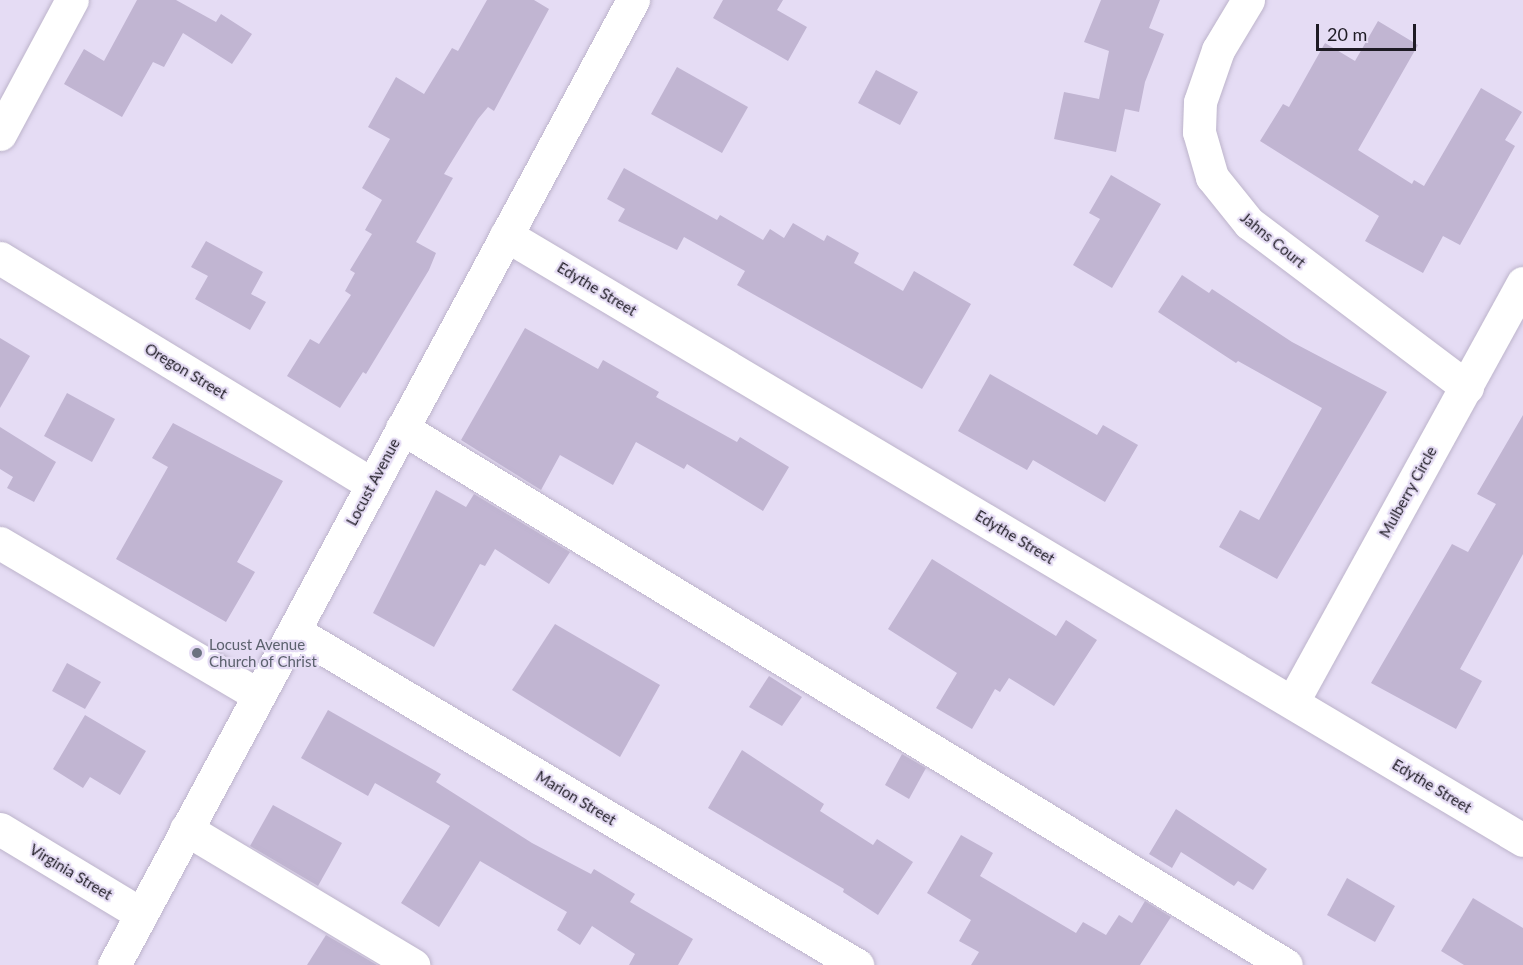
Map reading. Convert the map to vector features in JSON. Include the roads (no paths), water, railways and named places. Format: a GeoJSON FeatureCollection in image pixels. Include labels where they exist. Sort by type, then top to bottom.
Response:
{"type":"FeatureCollection","features":[{"type":"Feature","properties":{"kind":"street"},"geometry":{"type":"LineString","coordinates":[[0,134],[72,0]]}},
{"type":"Feature","properties":{"kind":"street","name":"Locust Avenue"},"geometry":{"type":"LineString","coordinates":[[114,965],[633,0]]}},
{"type":"Feature","properties":{"kind":"street","name":"Jahns Court"},"geometry":{"type":"LineString","coordinates":[[1248,0],[1218,50],[1200,102],[1199,132],[1212,177],[1249,223],[1467,387]]}},
{"type":"Feature","properties":{"kind":"street","name":"Edythe Street"},"geometry":{"type":"LineString","coordinates":[[506,235],[1293,701],[1523,840]]}},
{"type":"Feature","properties":{"kind":"street","name":"Oregon Street"},"geometry":{"type":"LineString","coordinates":[[0,258],[371,484]]}},
{"type":"Feature","properties":{"kind":"street","name":"Mulberry Circle"},"geometry":{"type":"LineString","coordinates":[[1293,701],[1523,283]]}},
{"type":"Feature","properties":{"kind":"street"},"geometry":{"type":"LineString","coordinates":[[402,428],[1286,965]]}},
{"type":"Feature","properties":{"kind":"street"},"geometry":{"type":"LineString","coordinates":[[0,543],[258,695]]}},
{"type":"Feature","properties":{"kind":"street","name":"Marion Street"},"geometry":{"type":"LineString","coordinates":[[294,631],[857,965]]}},
{"type":"Feature","properties":{"kind":"street","name":"Virginia Street"},"geometry":{"type":"LineString","coordinates":[[0,829],[141,914]]}},
{"type":"Feature","properties":{"kind":"street"},"geometry":{"type":"LineString","coordinates":[[186,829],[413,965]]}},
{"type":"Feature","properties":{"kind":"place","name":"Locust Avenue Church of Christ"},"geometry":{"type":"Point","coordinates":[197,653]}}]}
